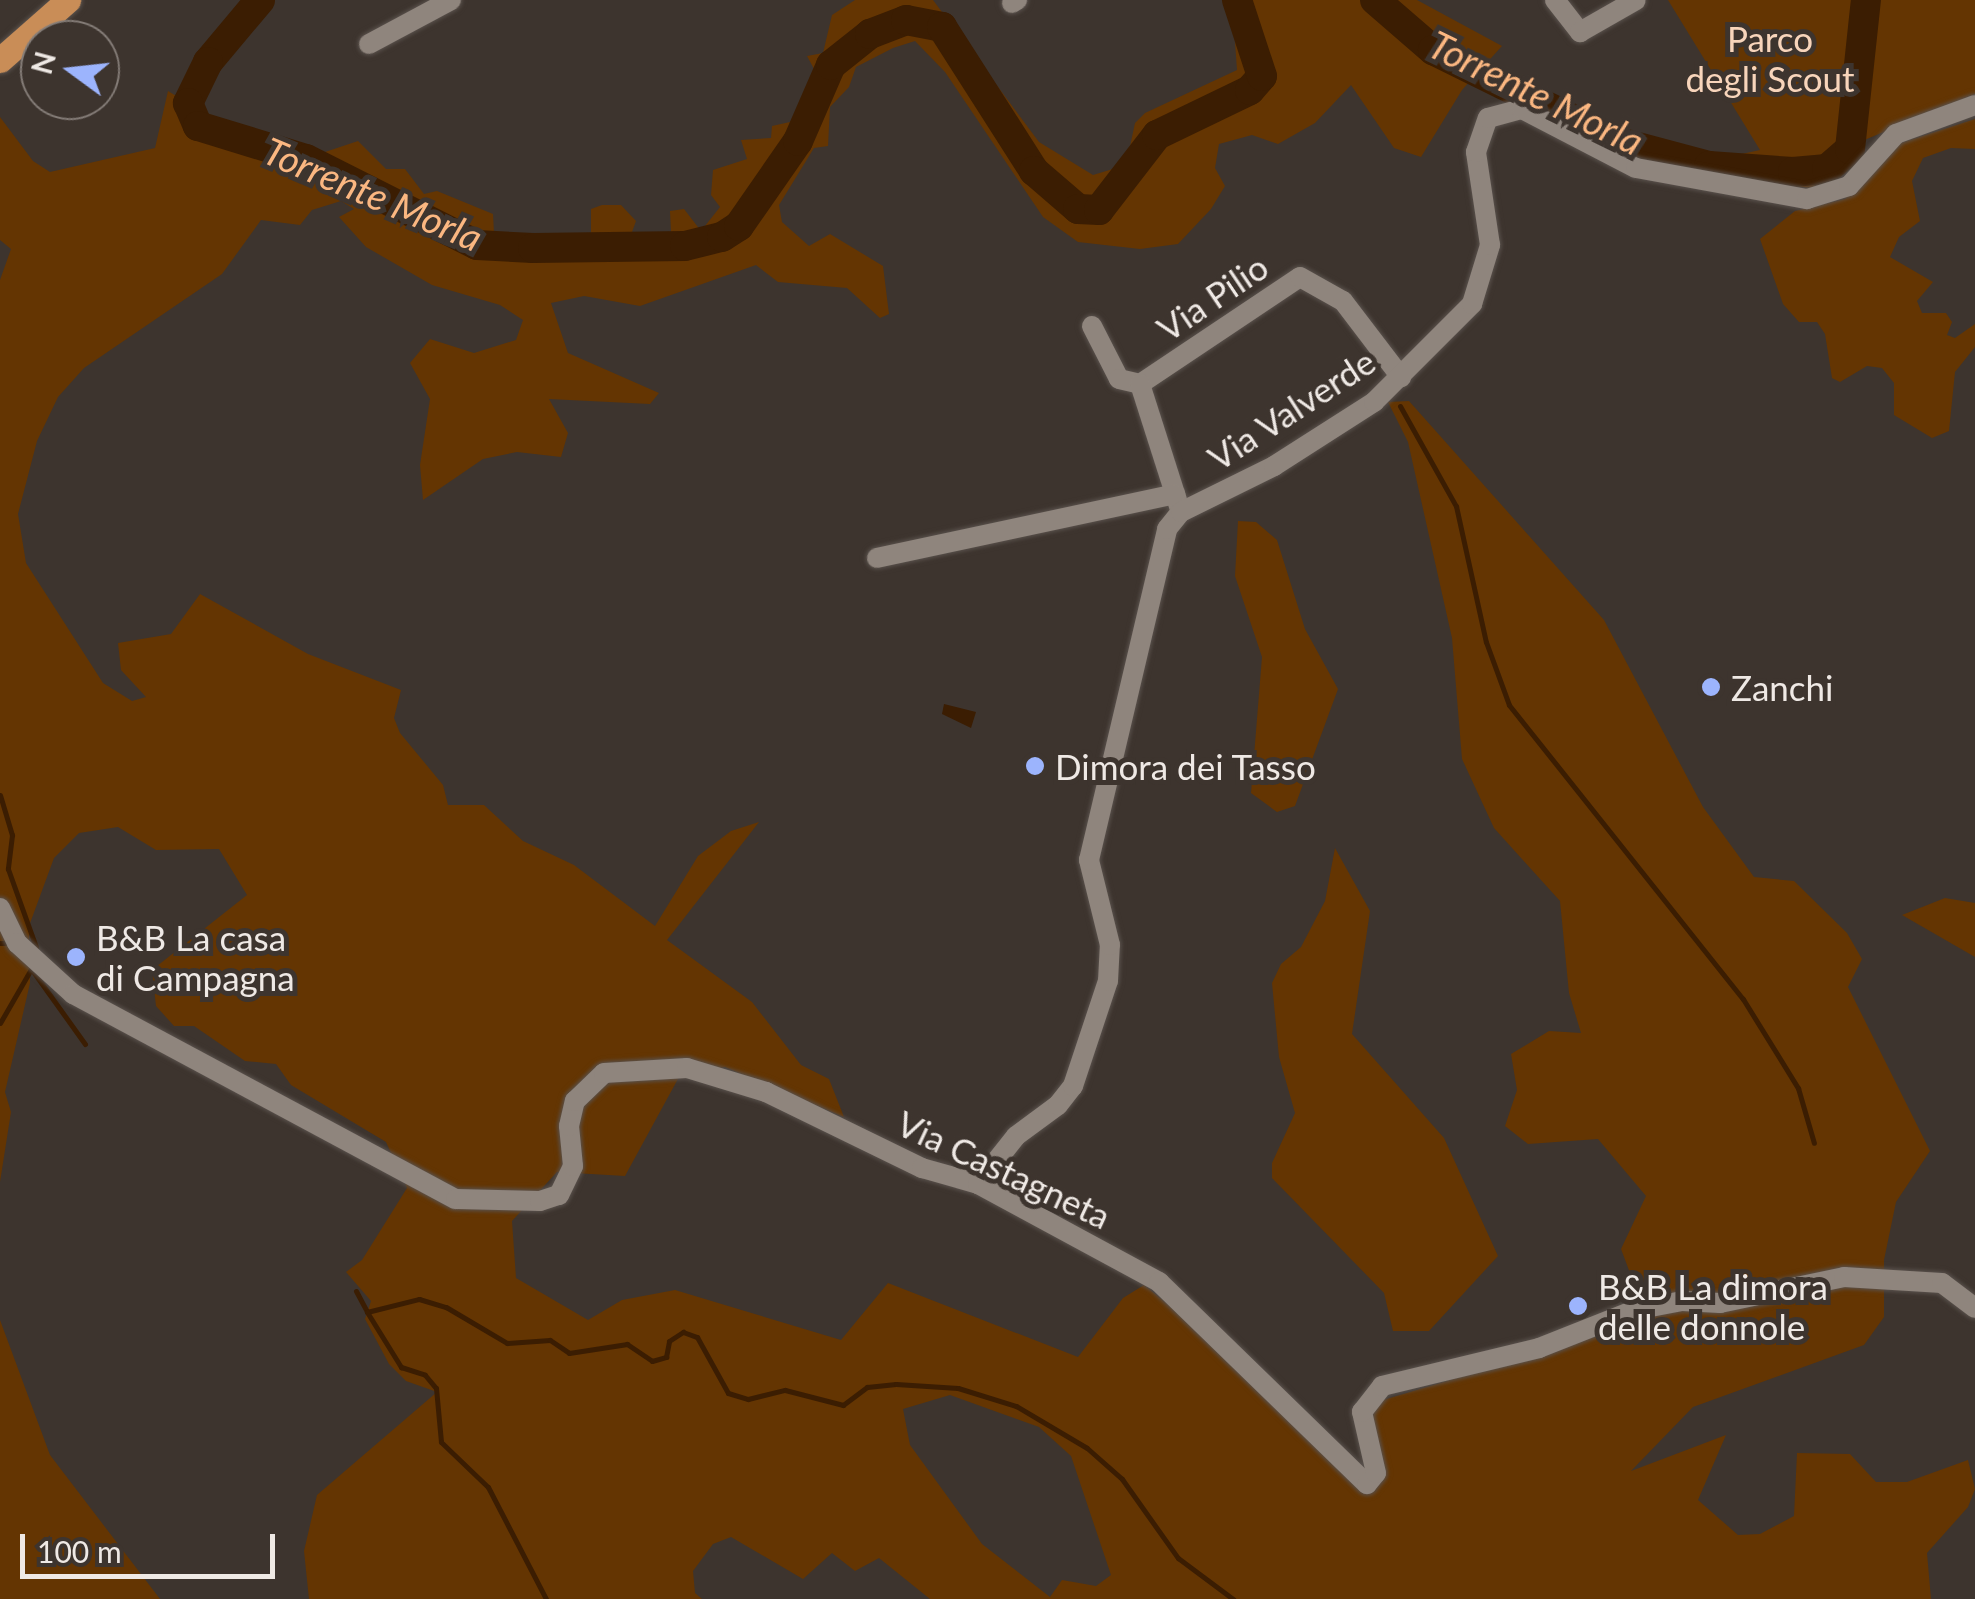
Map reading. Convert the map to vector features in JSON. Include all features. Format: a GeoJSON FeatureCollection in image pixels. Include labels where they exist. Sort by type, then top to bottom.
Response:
{"type":"FeatureCollection","features":[{"type":"Feature","properties":{"kind":"main road"},"geometry":{"type":"LineString","coordinates":[[0,60],[68,0]]}},
{"type":"Feature","properties":{"kind":"street"},"geometry":{"type":"LineString","coordinates":[[370,44],[451,0]]}},
{"type":"Feature","properties":{"kind":"street"},"geometry":{"type":"LineString","coordinates":[[1555,0],[1580,32],[1636,0]]}},
{"type":"Feature","properties":{"kind":"street","name":"Via Valverde"},"geometry":{"type":"LineString","coordinates":[[1178,503],[1274,466],[1374,402],[1472,304],[1486,276],[1490,245],[1476,152],[1479,133],[1498,110],[1522,108],[1660,174],[1806,199],[1850,186],[1896,134],[1975,106]]}},
{"type":"Feature","properties":{"kind":"street","name":"Via Pilio"},"geometry":{"type":"LineString","coordinates":[[1092,326],[1119,379],[1140,384],[1300,278],[1343,301],[1400,377]]}},
{"type":"Feature","properties":{"kind":"street","name":"Via Pilio"},"geometry":{"type":"LineString","coordinates":[[1140,384],[1178,503]]}},
{"type":"Feature","properties":{"kind":"street"},"geometry":{"type":"LineString","coordinates":[[878,558],[1178,503]]}},
{"type":"Feature","properties":{"kind":"street"},"geometry":{"type":"LineString","coordinates":[[978,1184],[1016,1136],[1058,1105],[1072,1086],[1108,981],[1110,945],[1089,860],[1152,584],[1178,503]]}},
{"type":"Feature","properties":{"kind":"street","name":"Via Castagneta"},"geometry":{"type":"LineString","coordinates":[[0,908],[17,943],[73,994],[449,1197],[540,1201],[558,1195],[573,1166],[569,1126],[580,1090],[604,1073],[648,1067],[715,1074],[922,1168],[978,1184],[1159,1282],[1367,1484],[1376,1473],[1362,1412],[1382,1386],[1539,1348],[1635,1310],[1682,1301],[1720,1302],[1844,1277],[1942,1283],[1975,1308]]}},
{"type":"Feature","properties":{"kind":"green space"},"geometry":{"type":"Polygon","coordinates":[[[855,0],[933,0],[1039,142],[1093,175],[1126,165],[1135,123],[1145,113],[1237,70],[1232,0],[1417,0],[1502,46],[1462,90],[1421,157],[1394,148],[1351,85],[1315,123],[1278,144],[1252,135],[1219,144],[1215,168],[1225,186],[1211,209],[1178,244],[1140,249],[1078,242],[1043,217],[945,72],[915,41],[893,48],[856,67],[849,87],[830,107],[828,146],[814,148],[779,205],[782,222],[809,246],[830,234],[883,266],[889,314],[880,318],[847,288],[778,282],[756,265],[640,306],[584,296],[551,303],[568,353],[659,393],[650,404],[549,399],[568,433],[561,457],[517,452],[483,459],[423,500],[420,465],[430,399],[410,363],[430,339],[474,353],[516,340],[523,320],[500,305],[432,285],[366,247],[339,217],[354,209],[341,201],[312,210],[300,225],[261,220],[222,274],[84,368],[58,397],[37,441],[18,514],[26,563],[103,683],[132,701],[146,697],[121,670],[118,643],[171,634],[200,594],[308,654],[401,690],[394,718],[400,733],[443,785],[448,805],[484,805],[523,841],[574,865],[655,926],[698,856],[731,831],[759,822],[667,940],[752,1002],[801,1065],[829,1079],[844,1117],[725,1067],[679,1077],[625,1176],[557,1172],[512,1221],[516,1278],[588,1320],[622,1300],[675,1290],[841,1340],[888,1283],[1078,1357],[1123,1298],[1144,1285],[1301,1413],[1362,1493],[1371,1464],[1363,1406],[1648,1321],[1621,1249],[1646,1196],[1598,1139],[1528,1144],[1505,1126],[1517,1090],[1511,1054],[1549,1031],[1581,1033],[1569,993],[1560,901],[1494,828],[1462,759],[1452,638],[1408,442],[1388,402],[1409,401],[1604,620],[1703,807],[1754,877],[1794,881],[1847,933],[1862,959],[1848,987],[1930,1151],[1896,1202],[1884,1260],[1884,1317],[1864,1345],[1693,1407],[1631,1471],[1726,1435],[1698,1500],[1738,1535],[1760,1534],[1794,1516],[1797,1453],[1850,1454],[1876,1482],[1907,1482],[1968,1460],[1975,1489],[1968,1507],[1927,1553],[1931,1599],[930,1599],[879,1558],[855,1571],[832,1553],[803,1579],[731,1537],[713,1544],[693,1571],[695,1593],[702,1599],[309,1599],[304,1551],[317,1495],[437,1392],[406,1381],[389,1364],[365,1319],[371,1301],[346,1272],[362,1260],[407,1188],[386,1142],[291,1085],[276,1064],[245,1061],[194,1026],[174,1026],[156,1006],[152,970],[247,895],[219,849],[156,850],[118,827],[79,833],[54,858],[29,926],[30,983],[5,1092],[11,1112],[0,1182],[0,280],[11,249],[0,240],[0,117],[33,161],[50,172],[155,148],[168,91],[181,99],[188,133],[322,153],[358,141],[386,169],[405,169],[424,194],[437,191],[493,214],[494,233],[503,239],[555,244],[591,233],[591,209],[602,205],[621,205],[636,221],[632,232],[671,232],[670,211],[684,209],[701,231],[720,207],[711,195],[713,170],[747,159],[741,140],[771,138],[772,126],[790,122],[806,102],[804,89],[820,80],[807,56],[823,53],[832,15],[855,0]],[[950,1395],[903,1409],[910,1445],[982,1544],[1050,1597],[1062,1580],[1096,1586],[1111,1575],[1071,1456],[1039,1427],[950,1395]]]}},
{"type":"Feature","properties":{"kind":"green space","name":"Parco degli Scout"},"geometry":{"type":"Polygon","coordinates":[[[1668,0],[1869,0],[1858,144],[1848,168],[1811,188],[1718,176],[1667,147],[1737,155],[1760,150],[1668,0]]]}},
{"type":"Feature","properties":{"kind":"green space"},"geometry":{"type":"Polygon","coordinates":[[[1872,0],[1975,0],[1975,94],[1862,141],[1872,0]]]}},
{"type":"Feature","properties":{"kind":"green space"},"geometry":{"type":"Polygon","coordinates":[[[1975,119],[1975,149],[1951,148],[1923,158],[1912,181],[1920,221],[1899,237],[1890,257],[1933,282],[1917,301],[1922,313],[1946,313],[1952,322],[1947,335],[1955,338],[1975,324],[1975,347],[1955,372],[1949,431],[1932,438],[1894,415],[1894,383],[1882,368],[1867,366],[1840,382],[1832,378],[1825,334],[1817,322],[1799,322],[1783,304],[1760,239],[1795,211],[1845,199],[1898,144],[1975,119]]]}},
{"type":"Feature","properties":{"kind":"green space"},"geometry":{"type":"Polygon","coordinates":[[[1238,521],[1256,522],[1277,540],[1305,629],[1338,689],[1295,806],[1277,812],[1251,793],[1262,657],[1235,576],[1238,521]]]}},
{"type":"Feature","properties":{"kind":"green space"},"geometry":{"type":"Polygon","coordinates":[[[1335,848],[1370,911],[1352,1034],[1444,1138],[1498,1256],[1429,1331],[1393,1331],[1384,1293],[1272,1178],[1272,1163],[1295,1113],[1279,1057],[1272,983],[1281,964],[1301,947],[1325,901],[1335,848]]]}},
{"type":"Feature","properties":{"kind":"green space"},"geometry":{"type":"Polygon","coordinates":[[[1945,898],[1975,903],[1975,957],[1902,915],[1945,898]]]}},
{"type":"Feature","properties":{"kind":"green space"},"geometry":{"type":"Polygon","coordinates":[[[0,1320],[50,1455],[160,1599],[0,1599],[0,1320]]]}},
{"type":"Feature","properties":{"kind":"shaded area"},"geometry":{"type":"Polygon","coordinates":[[[944,704],[976,712],[971,728],[942,714],[944,704]]]}},
{"type":"Feature","properties":{"kind":"waterway","name":"Torrente Morla"},"geometry":{"type":"LineString","coordinates":[[260,0],[208,62],[188,103],[198,126],[306,159],[477,245],[533,248],[685,246],[722,237],[739,226],[798,141],[831,65],[870,34],[906,20],[942,27],[1034,171],[1078,209],[1099,210],[1157,135],[1250,90],[1262,76],[1237,0]]}},
{"type":"Feature","properties":{"kind":"waterway","name":"Torrente Morla"},"geometry":{"type":"LineString","coordinates":[[1375,0],[1433,50],[1619,142],[1709,166],[1793,172],[1827,169],[1850,149],[1866,0]]}},
{"type":"Feature","properties":{"kind":"waterway"},"geometry":{"type":"LineString","coordinates":[[1400,406],[1456,506],[1486,642],[1509,705],[1743,999],[1798,1088],[1814,1143]]}},
{"type":"Feature","properties":{"kind":"waterway"},"geometry":{"type":"LineString","coordinates":[[0,795],[12,835],[8,869],[36,947]]}},
{"type":"Feature","properties":{"kind":"waterway"},"geometry":{"type":"LineString","coordinates":[[0,1023],[31,969]]}},
{"type":"Feature","properties":{"kind":"waterway"},"geometry":{"type":"LineString","coordinates":[[32,970],[85,1044]]}},
{"type":"Feature","properties":{"kind":"waterway"},"geometry":{"type":"LineString","coordinates":[[356,1291],[367,1312],[419,1299],[446,1307],[507,1343],[550,1340],[569,1353],[627,1344],[652,1361],[666,1357],[669,1341],[683,1332],[697,1337],[728,1393],[748,1399],[785,1390],[843,1405],[867,1387],[896,1384],[958,1388],[1016,1406],[1087,1448],[1122,1479],[1178,1558],[1233,1599]]}},
{"type":"Feature","properties":{"kind":"waterway"},"geometry":{"type":"LineString","coordinates":[[367,1312],[401,1367],[425,1375],[436,1388],[441,1442],[488,1487],[546,1599]]}},
{"type":"Feature","properties":{"kind":"place","name":"Zanchi"},"geometry":{"type":"Point","coordinates":[1711,687]}},
{"type":"Feature","properties":{"kind":"place","name":"Dimora dei Tasso"},"geometry":{"type":"Point","coordinates":[1035,766]}},
{"type":"Feature","properties":{"kind":"place","name":"B&B La casa di Campagna"},"geometry":{"type":"Point","coordinates":[76,957]}},
{"type":"Feature","properties":{"kind":"place","name":"B&B La dimora delle donnole"},"geometry":{"type":"Point","coordinates":[1578,1306]}}]}
